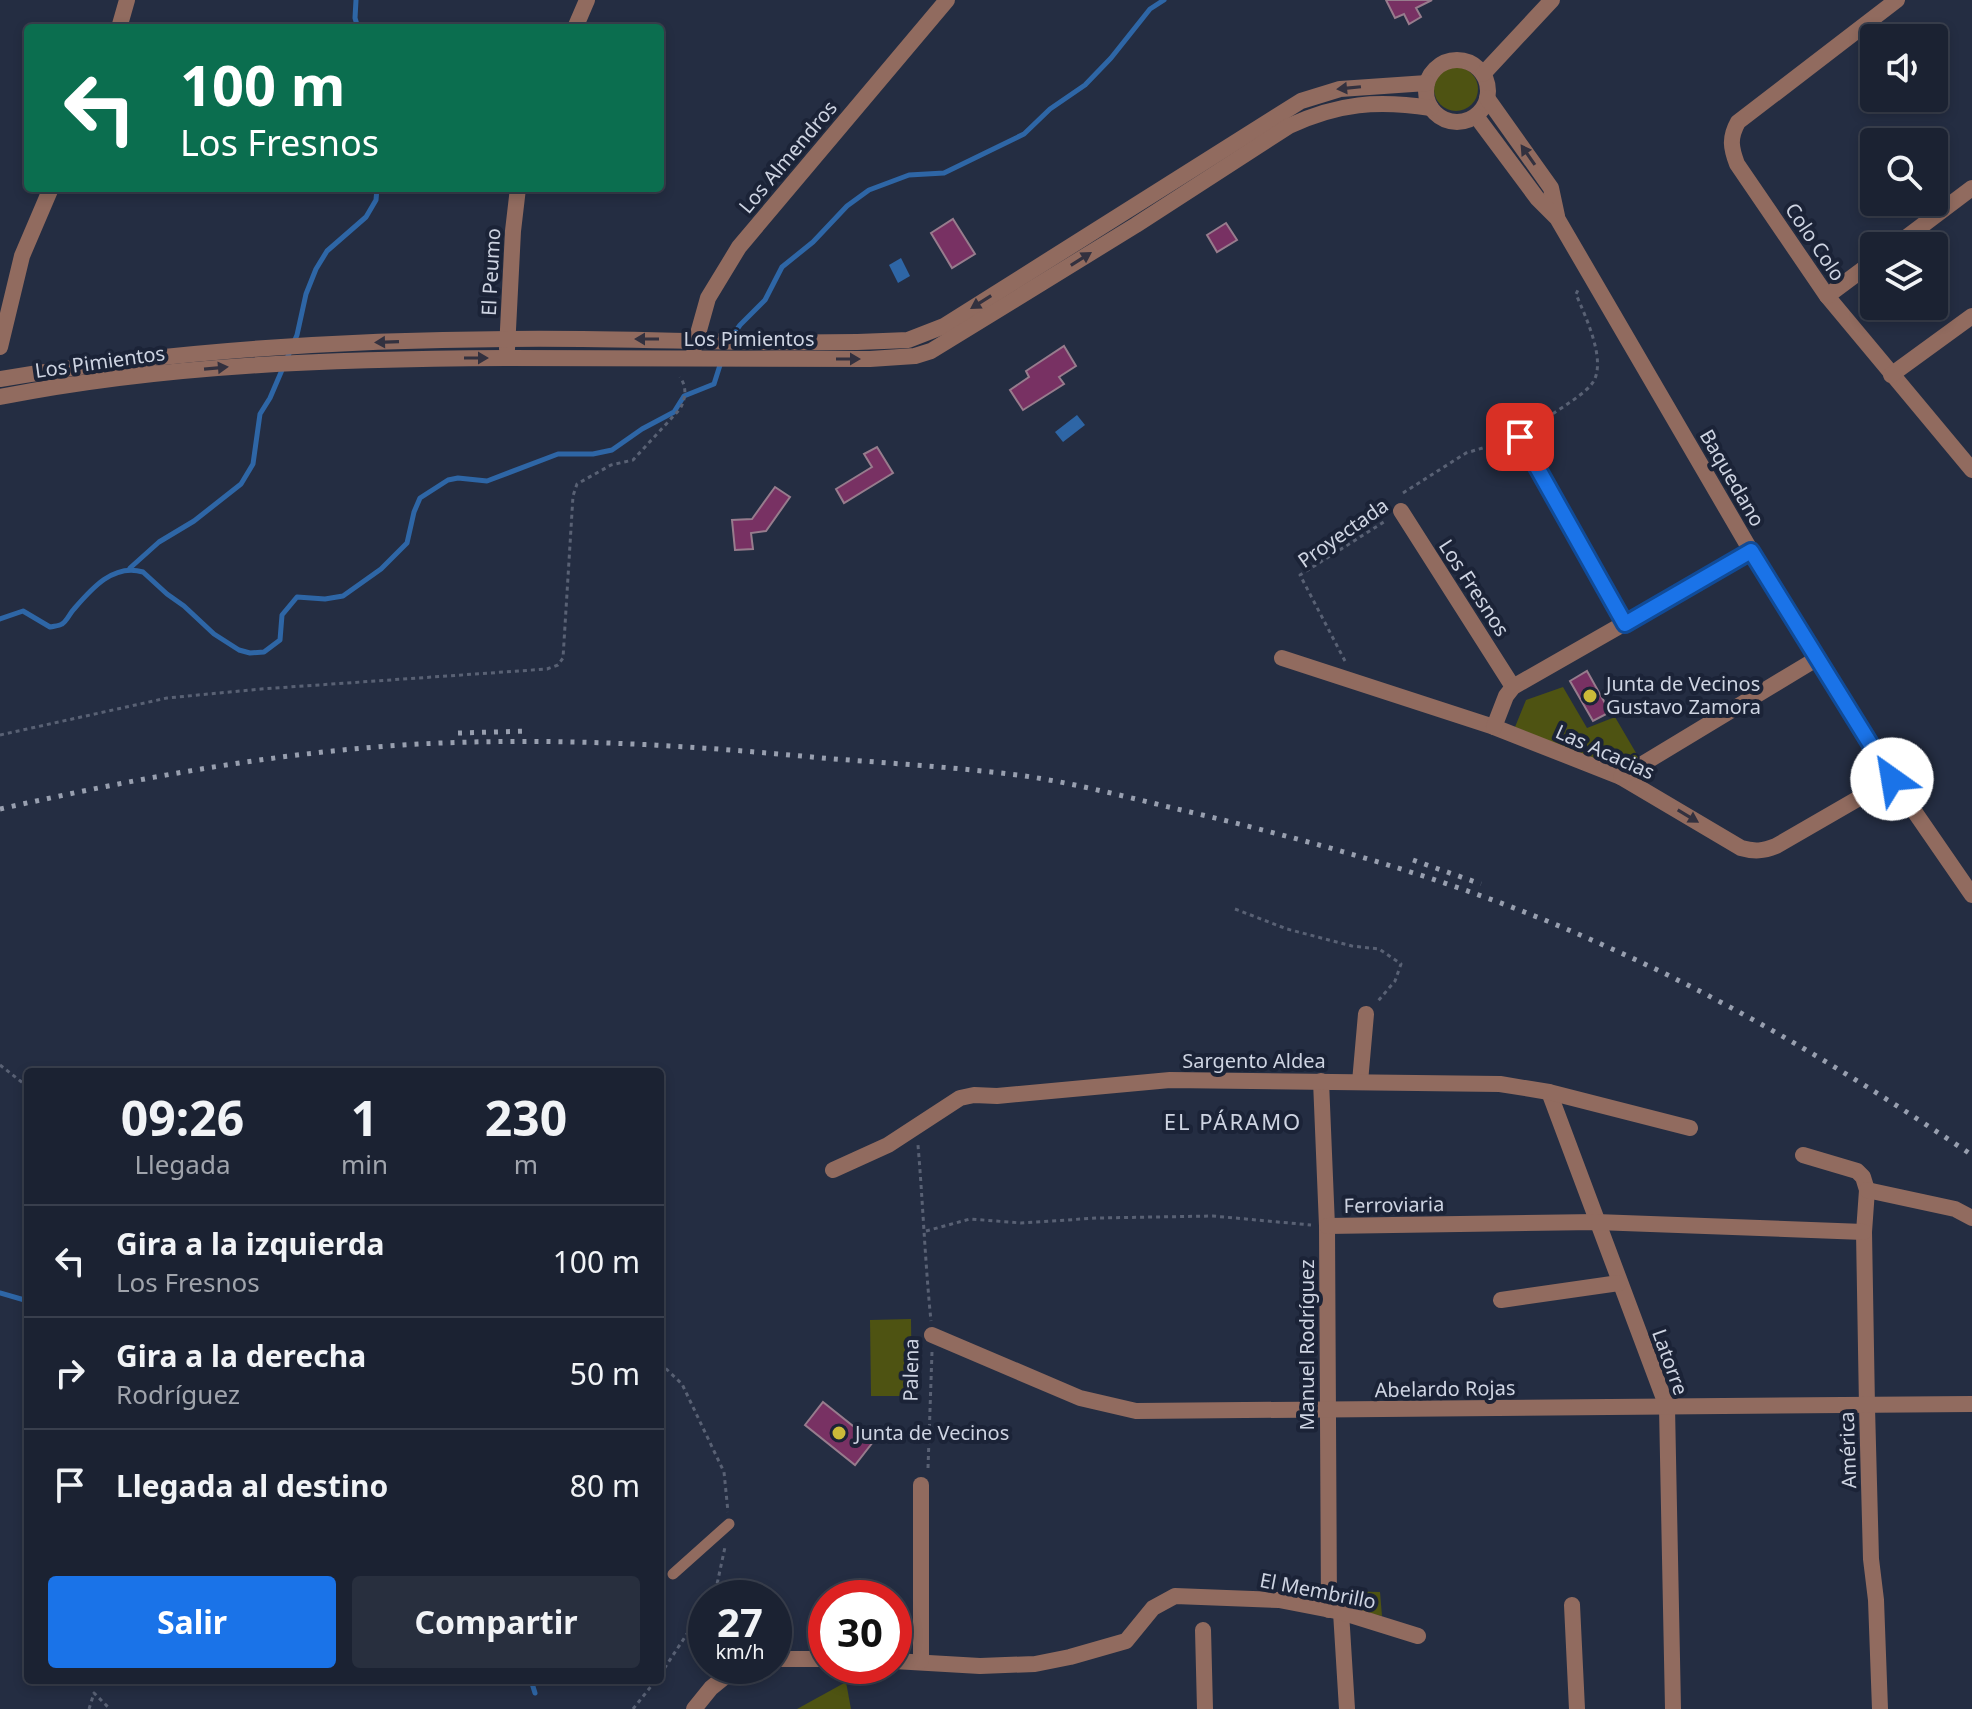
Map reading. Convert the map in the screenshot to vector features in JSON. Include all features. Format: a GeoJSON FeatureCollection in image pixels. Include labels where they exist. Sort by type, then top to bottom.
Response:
{"type":"FeatureCollection","features":[{"type":"Feature","properties":{"kind":"street"},"geometry":{"type":"LineString","coordinates":[[120,24],[127,0]]}},
{"type":"Feature","properties":{"kind":"street"},"geometry":{"type":"LineString","coordinates":[[577,24],[587,0]]}},
{"type":"Feature","properties":{"kind":"street","name":"Los Almendros"},"geometry":{"type":"LineString","coordinates":[[692,358],[708,298],[739,247],[947,0]]}},
{"type":"Feature","properties":{"kind":"street"},"geometry":{"type":"LineString","coordinates":[[1483,74],[1552,0]]}},
{"type":"Feature","properties":{"kind":"street","name":"Colo Colo"},"geometry":{"type":"LineString","coordinates":[[1897,0],[1738,122],[1730,139],[1737,164],[1827,296],[1972,470]]}},
{"type":"Feature","properties":{"kind":"street"},"geometry":{"type":"LineString","coordinates":[[1447,61],[1467,61],[1483,74],[1488,85],[1487,98],[1476,116],[1460,122],[1451,121],[1443,119],[1431,108],[1427,100],[1427,83],[1438,66],[1447,61]]}},
{"type":"Feature","properties":{"kind":"street","name":"Los Pimientos"},"geometry":{"type":"LineString","coordinates":[[0,379],[175,357],[307,345],[507,339],[908,340],[944,326],[1301,101],[1340,89],[1427,83]]}},
{"type":"Feature","properties":{"kind":"street"},"geometry":{"type":"LineString","coordinates":[[1487,98],[1551,188],[1557,218]]}},
{"type":"Feature","properties":{"kind":"street","name":"Los Pimientos"},"geometry":{"type":"LineString","coordinates":[[0,397],[102,380],[296,361],[893,359],[931,351],[1299,122],[1324,111],[1360,104],[1395,103],[1431,108]]}},
{"type":"Feature","properties":{"kind":"street"},"geometry":{"type":"LineString","coordinates":[[1476,116],[1537,198],[1557,218]]}},
{"type":"Feature","properties":{"kind":"street"},"geometry":{"type":"LineString","coordinates":[[1914,232],[1972,188]]}},
{"type":"Feature","properties":{"kind":"street"},"geometry":{"type":"LineString","coordinates":[[0,347],[6,298],[49,192]]}},
{"type":"Feature","properties":{"kind":"street","name":"El Peumo"},"geometry":{"type":"LineString","coordinates":[[506,358],[518,192]]}},
{"type":"Feature","properties":{"kind":"street","name":"Baquedano"},"geometry":{"type":"LineString","coordinates":[[1557,218],[1751,551],[1892,779],[1972,895]]}},
{"type":"Feature","properties":{"kind":"street"},"geometry":{"type":"LineString","coordinates":[[1827,296],[1860,271]]}},
{"type":"Feature","properties":{"kind":"street"},"geometry":{"type":"LineString","coordinates":[[1891,375],[1972,316]]}},
{"type":"Feature","properties":{"kind":"street"},"geometry":{"type":"LineString","coordinates":[[1520,437],[1625,624]]}},
{"type":"Feature","properties":{"kind":"street","name":"Los Fresnos"},"geometry":{"type":"LineString","coordinates":[[1401,511],[1513,687]]}},
{"type":"Feature","properties":{"kind":"street"},"geometry":{"type":"LineString","coordinates":[[1494,727],[1513,687],[1751,551]]}},
{"type":"Feature","properties":{"kind":"street","name":"Las Acacias"},"geometry":{"type":"LineString","coordinates":[[1282,658],[1494,727],[1621,777],[1741,848],[1762,851],[1776,846],[1892,779]]}},
{"type":"Feature","properties":{"kind":"street"},"geometry":{"type":"LineString","coordinates":[[1621,777],[1818,658]]}},
{"type":"Feature","properties":{"kind":"street"},"geometry":{"type":"LineString","coordinates":[[1360,1082],[1366,1014]]}},
{"type":"Feature","properties":{"kind":"street","name":"Sargento Aldea"},"geometry":{"type":"LineString","coordinates":[[833,1170],[888,1145],[960,1098],[1170,1080],[1500,1084],[1549,1092],[1690,1128]]}},
{"type":"Feature","properties":{"kind":"street","name":"Manuel Rodríguez"},"geometry":{"type":"LineString","coordinates":[[1321,1081],[1335,1611],[1347,1709]]}},
{"type":"Feature","properties":{"kind":"street","name":"Latorre"},"geometry":{"type":"LineString","coordinates":[[1549,1092],[1667,1407],[1673,1709]]}},
{"type":"Feature","properties":{"kind":"street"},"geometry":{"type":"LineString","coordinates":[[1803,1155],[1857,1171],[1863,1177],[1867,1190],[1955,1209],[1972,1218]]}},
{"type":"Feature","properties":{"kind":"street","name":"América"},"geometry":{"type":"LineString","coordinates":[[1867,1190],[1864,1232],[1867,1407],[1871,1559],[1876,1600],[1880,1709]]}},
{"type":"Feature","properties":{"kind":"street","name":"Ferroviaria"},"geometry":{"type":"LineString","coordinates":[[1327,1226],[1596,1222],[1864,1232]]}},
{"type":"Feature","properties":{"kind":"street"},"geometry":{"type":"LineString","coordinates":[[1501,1300],[1619,1283]]}},
{"type":"Feature","properties":{"kind":"street","name":"Abelardo Rojas"},"geometry":{"type":"LineString","coordinates":[[932,1335],[1070,1394],[1106,1406],[1163,1412],[1972,1404]]}},
{"type":"Feature","properties":{"kind":"street"},"geometry":{"type":"LineString","coordinates":[[921,1485],[921,1661]]}},
{"type":"Feature","properties":{"kind":"street","name":"El Membrillo"},"geometry":{"type":"LineString","coordinates":[[912,1661],[980,1666],[1035,1664],[1110,1648],[1126,1641],[1153,1608],[1175,1596],[1279,1600],[1335,1611],[1418,1636]]}},
{"type":"Feature","properties":{"kind":"street"},"geometry":{"type":"LineString","coordinates":[[1572,1605],[1577,1709]]}},
{"type":"Feature","properties":{"kind":"street"},"geometry":{"type":"LineString","coordinates":[[1203,1630],[1205,1709]]}},
{"type":"Feature","properties":{"kind":"street"},"geometry":{"type":"LineString","coordinates":[[694,1709],[716,1684]]}},
{"type":"Feature","properties":{"kind":"lane"},"geometry":{"type":"LineString","coordinates":[[673,1574],[729,1524]]}},
{"type":"Feature","properties":{"kind":"path","name":"Proyectada"},"geometry":{"type":"LineString","coordinates":[[1356,682],[1300,575],[1401,511],[1400,495],[1466,453],[1520,437],[1592,384],[1598,363],[1590,330],[1576,294],[1588,274]]}},
{"type":"Feature","properties":{"kind":"path"},"geometry":{"type":"LineString","coordinates":[[0,735],[167,698],[547,669],[558,665],[563,658],[573,496],[577,484],[611,465],[633,460],[680,409],[685,400],[683,382],[667,358]]}},
{"type":"Feature","properties":{"kind":"path"},"geometry":{"type":"LineString","coordinates":[[1235,909],[1287,929],[1352,946],[1379,949],[1401,964],[1395,981],[1366,1014]]}},
{"type":"Feature","properties":{"kind":"path"},"geometry":{"type":"LineString","coordinates":[[0,1065],[24,1084]]}},
{"type":"Feature","properties":{"kind":"path","name":"Palena"},"geometry":{"type":"LineString","coordinates":[[916,1125],[932,1335],[928,1476],[921,1485]]}},
{"type":"Feature","properties":{"kind":"path","name":"Ferroviaria"},"geometry":{"type":"LineString","coordinates":[[926,1231],[970,1219],[1021,1223],[1213,1216],[1327,1226]]}},
{"type":"Feature","properties":{"kind":"path"},"geometry":{"type":"LineString","coordinates":[[664,1367],[682,1384],[724,1472],[729,1524],[718,1580]]}},
{"type":"Feature","properties":{"kind":"path"},"geometry":{"type":"LineString","coordinates":[[664,1669],[688,1632]]}},
{"type":"Feature","properties":{"kind":"path"},"geometry":{"type":"LineString","coordinates":[[633,1709],[653,1684]]}},
{"type":"Feature","properties":{"kind":"path"},"geometry":{"type":"LineString","coordinates":[[89,1709],[94,1693],[110,1709]]}},
{"type":"Feature","properties":{"kind":"green space"},"geometry":{"type":"Polygon","coordinates":[[[1456,67],[1472,73],[1478,89],[1472,105],[1456,111],[1440,105],[1434,89],[1440,73],[1456,67]]]}},
{"type":"Feature","properties":{"kind":"green space"},"geometry":{"type":"Polygon","coordinates":[[[1563,687],[1587,728],[1615,717],[1639,758],[1617,769],[1515,727],[1526,700],[1563,687]]]}},
{"type":"Feature","properties":{"kind":"green space"},"geometry":{"type":"Polygon","coordinates":[[[911,1319],[912,1396],[871,1396],[870,1320],[911,1319]]]}},
{"type":"Feature","properties":{"kind":"green space"},"geometry":{"type":"Polygon","coordinates":[[[1339,1591],[1380,1592],[1382,1616],[1340,1607],[1339,1591]]]}},
{"type":"Feature","properties":{"kind":"green space"},"geometry":{"type":"Polygon","coordinates":[[[842,1684],[846,1684],[851,1709],[797,1709],[842,1684]]]}},
{"type":"Feature","properties":{"kind":"water"},"geometry":{"type":"Polygon","coordinates":[[[901,258],[910,276],[898,283],[889,265],[901,258]]]}},
{"type":"Feature","properties":{"kind":"water"},"geometry":{"type":"Polygon","coordinates":[[[1077,415],[1085,425],[1063,442],[1055,432],[1077,415]]]}},
{"type":"Feature","properties":{"kind":"building"},"geometry":{"type":"Polygon","coordinates":[[[1386,0],[1432,0],[1416,8],[1421,17],[1409,24],[1404,14],[1395,18],[1386,0]]]}},
{"type":"Feature","properties":{"kind":"building"},"geometry":{"type":"Polygon","coordinates":[[[953,219],[975,254],[952,268],[931,233],[953,219]]]}},
{"type":"Feature","properties":{"kind":"building"},"geometry":{"type":"Polygon","coordinates":[[[1226,223],[1237,240],[1217,252],[1207,235],[1226,223]]]}},
{"type":"Feature","properties":{"kind":"building"},"geometry":{"type":"Polygon","coordinates":[[[1064,346],[1076,366],[1059,377],[1064,384],[1023,410],[1010,390],[1029,377],[1026,371],[1064,346]]]}},
{"type":"Feature","properties":{"kind":"building"},"geometry":{"type":"Polygon","coordinates":[[[877,447],[893,473],[844,503],[836,489],[872,467],[864,454],[877,447]]]}},
{"type":"Feature","properties":{"kind":"building"},"geometry":{"type":"Polygon","coordinates":[[[775,487],[790,497],[766,531],[751,533],[753,549],[735,550],[732,520],[752,519],[775,487]]]}},
{"type":"Feature","properties":{"kind":"building","name":"Junta de Vecinos Gustavo Zamora"},"geometry":{"type":"Polygon","coordinates":[[[1587,671],[1610,712],[1593,721],[1570,681],[1587,671]]]}},
{"type":"Feature","properties":{"kind":"building","name":"Junta de Vecinos"},"geometry":{"type":"Polygon","coordinates":[[[823,1402],[873,1442],[855,1465],[805,1425],[823,1402]]]}},
{"type":"Feature","properties":{"kind":"waterway"},"geometry":{"type":"LineString","coordinates":[[356,0],[357,24]]}},
{"type":"Feature","properties":{"kind":"waterway"},"geometry":{"type":"LineString","coordinates":[[731,338],[765,300],[782,267],[813,242],[847,206],[869,190],[909,175],[944,173],[1024,134],[1050,109],[1085,85],[1150,9],[1164,0]]}},
{"type":"Feature","properties":{"kind":"waterway"},"geometry":{"type":"LineString","coordinates":[[130,568],[159,542],[194,521],[241,484],[253,464],[260,414],[297,335],[306,294],[316,269],[327,251],[366,217],[376,200],[377,192]]}},
{"type":"Feature","properties":{"kind":"waterway"},"geometry":{"type":"LineString","coordinates":[[0,619],[23,611],[50,627],[59,625],[104,579],[132,570],[143,572],[214,634],[239,650],[264,652],[280,640],[282,615],[297,597],[325,599],[343,596],[381,569],[407,543],[420,498],[448,480],[487,481],[558,454],[593,454],[612,450],[674,412],[684,396],[714,384],[721,362]]}},
{"type":"Feature","properties":{"kind":"waterway"},"geometry":{"type":"LineString","coordinates":[[0,1293],[24,1300]]}},
{"type":"Feature","properties":{"kind":"waterway"},"geometry":{"type":"LineString","coordinates":[[532,1684],[535,1693]]}},
{"type":"Feature","properties":{"kind":"railway"},"geometry":{"type":"LineString","coordinates":[[458,733],[530,731]]}},
{"type":"Feature","properties":{"kind":"railway"},"geometry":{"type":"LineString","coordinates":[[0,809],[156,777],[260,760],[366,748],[470,742],[571,742],[721,749],[1040,778],[1190,812],[1344,852],[1445,883],[1545,920],[1644,964],[1741,1013],[1835,1067],[1972,1155]]}},
{"type":"Feature","properties":{"kind":"railway"},"geometry":{"type":"LineString","coordinates":[[1413,860],[1481,884]]}},
{"type":"Feature","properties":{"kind":"place","name":"Junta de Vecinos Gustavo Zamora"},"geometry":{"type":"Point","coordinates":[1590,696]}},
{"type":"Feature","properties":{"kind":"place","name":"Junta de Vecinos"},"geometry":{"type":"Point","coordinates":[839,1433]}},
{"type":"Feature","properties":{"kind":"district","name":"EL PÁRAMO"},"geometry":{"type":"Point","coordinates":[1233,1122]}},
{"type":"Feature","properties":{"kind":"route"},"geometry":{"type":"LineString","coordinates":[[1520,437],[1625,624],[1751,551],[1892,779]]}}]}
